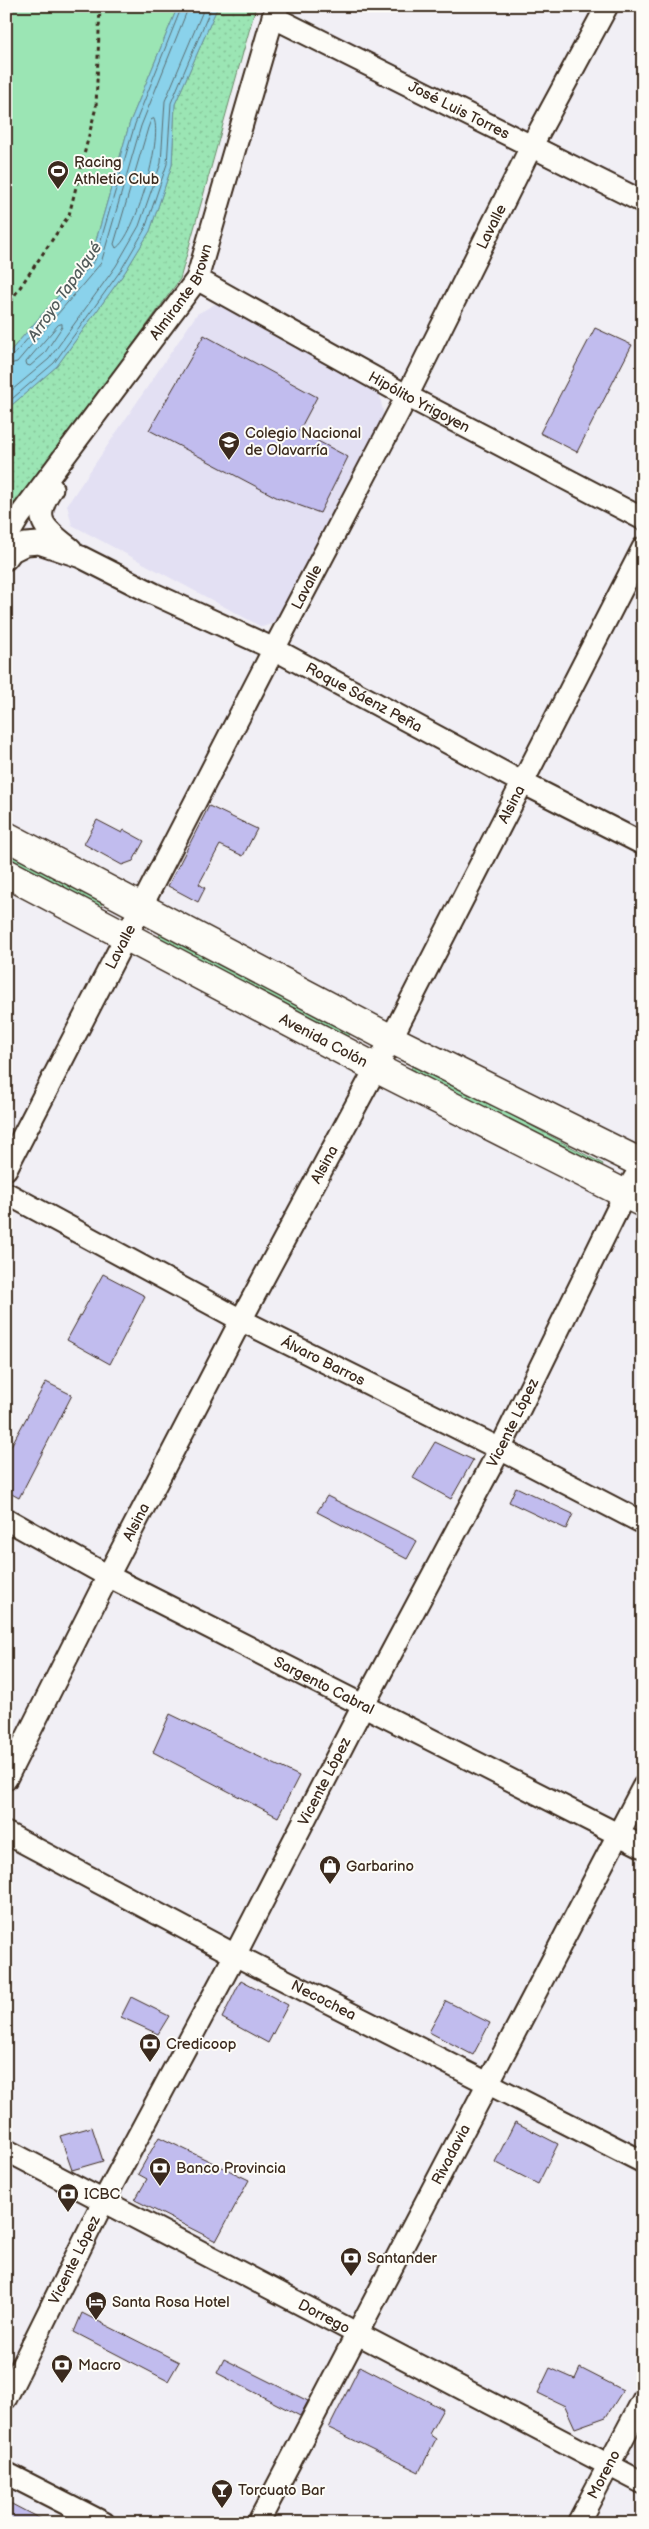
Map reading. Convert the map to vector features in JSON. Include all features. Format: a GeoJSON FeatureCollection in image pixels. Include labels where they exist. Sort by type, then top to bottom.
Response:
{"type":"FeatureCollection","features":[{"type":"Feature","properties":{"kind":"main road"},"geometry":{"type":"LineString","coordinates":[[6,836],[391,1039],[643,1164]]}},
{"type":"Feature","properties":{"kind":"main road","name":"Avenida Colón"},"geometry":{"type":"LineString","coordinates":[[6,873],[128,935],[376,1068],[634,1199]]}},
{"type":"Feature","properties":{"kind":"street","name":"Lavalle"},"geometry":{"type":"LineString","coordinates":[[6,1169],[274,648],[407,396],[532,145],[607,6]]}},
{"type":"Feature","properties":{"kind":"street","name":"José Luis Torres"},"geometry":{"type":"LineString","coordinates":[[276,12],[643,202]]}},
{"type":"Feature","properties":{"kind":"street","name":"Almirante Brown"},"geometry":{"type":"LineString","coordinates":[[6,538],[19,517],[197,279],[276,12]]}},
{"type":"Feature","properties":{"kind":"street","name":"Hipólito Yrigoyen"},"geometry":{"type":"LineString","coordinates":[[197,279],[407,396],[643,519]]}},
{"type":"Feature","properties":{"kind":"street"},"geometry":{"type":"LineString","coordinates":[[73,447],[60,476],[42,504],[41,518],[56,537],[81,557]]}},
{"type":"Feature","properties":{"kind":"street"},"geometry":{"type":"LineString","coordinates":[[6,559],[12,551],[26,544],[39,543],[81,557]]}},
{"type":"Feature","properties":{"kind":"street","name":"Alsina"},"geometry":{"type":"LineString","coordinates":[[6,1779],[108,1576],[241,1320],[376,1068],[643,548]]}},
{"type":"Feature","properties":{"kind":"street","name":"Roque Sáenz Peña"},"geometry":{"type":"LineString","coordinates":[[81,557],[154,594],[274,648],[523,783],[643,844]]}},
{"type":"Feature","properties":{"kind":"street","name":"Vicente López"},"geometry":{"type":"LineString","coordinates":[[6,2398],[104,2200],[235,1955],[363,1706],[634,1199],[643,1164]]}},
{"type":"Feature","properties":{"kind":"street","name":"Álvaro Barros"},"geometry":{"type":"LineString","coordinates":[[6,1193],[241,1320],[500,1448],[643,1523]]}},
{"type":"Feature","properties":{"kind":"street","name":"Sargento Cabral"},"geometry":{"type":"LineString","coordinates":[[6,1519],[108,1576],[643,1847]]}},
{"type":"Feature","properties":{"kind":"street","name":"Rivadavia"},"geometry":{"type":"LineString","coordinates":[[258,2523],[643,1786]]}},
{"type":"Feature","properties":{"kind":"street","name":"Necochea"},"geometry":{"type":"LineString","coordinates":[[6,1832],[235,1955],[643,2162]]}},
{"type":"Feature","properties":{"kind":"street","name":"Dorrego"},"geometry":{"type":"LineString","coordinates":[[6,2150],[643,2483]]}},
{"type":"Feature","properties":{"kind":"street","name":"Moreno"},"geometry":{"type":"LineString","coordinates":[[578,2523],[643,2400]]}},
{"type":"Feature","properties":{"kind":"street"},"geometry":{"type":"LineString","coordinates":[[6,2473],[104,2523]]}},
{"type":"Feature","properties":{"kind":"path"},"geometry":{"type":"LineString","coordinates":[[6,308],[69,215],[96,107],[100,6]]}},
{"type":"Feature","properties":{"kind":"shaded area","name":"Colegio Nacional de Olavarría"},"geometry":{"type":"Polygon","coordinates":[[[217,303],[379,390],[384,418],[280,621],[262,627],[72,525],[67,505],[197,314],[217,303]]]}},
{"type":"Feature","properties":{"kind":"green space","name":"Racing Athletic Club"},"geometry":{"type":"Polygon","coordinates":[[[6,6],[178,6],[130,122],[91,258],[6,356],[6,6]]]}},
{"type":"Feature","properties":{"kind":"green space"},"geometry":{"type":"Polygon","coordinates":[[[218,6],[256,6],[180,279],[6,521],[6,410],[57,366],[125,272],[150,231],[172,165],[175,104],[218,6]]]}},
{"type":"Feature","properties":{"kind":"green space"},"geometry":{"type":"Polygon","coordinates":[[[6,852],[102,903],[99,909],[6,860],[6,852]]]}},
{"type":"Feature","properties":{"kind":"green space"},"geometry":{"type":"Polygon","coordinates":[[[161,932],[351,1033],[347,1038],[158,938],[161,932]]]}},
{"type":"Feature","properties":{"kind":"green space"},"geometry":{"type":"Polygon","coordinates":[[[414,1063],[603,1164],[600,1170],[411,1069],[414,1063]]]}},
{"type":"Feature","properties":{"kind":"water","name":"Arroyo Tapalqué"},"geometry":{"type":"Polygon","coordinates":[[[178,6],[218,6],[175,104],[172,165],[150,231],[125,272],[57,366],[6,410],[6,356],[91,258],[130,122],[178,6]]]}},
{"type":"Feature","properties":{"kind":"building"},"geometry":{"type":"Polygon","coordinates":[[[595,328],[632,345],[577,452],[540,433],[595,328]]]}},
{"type":"Feature","properties":{"kind":"building"},"geometry":{"type":"Polygon","coordinates":[[[204,335],[317,397],[299,431],[348,457],[320,513],[276,497],[149,430],[204,335]]]}},
{"type":"Feature","properties":{"kind":"building"},"geometry":{"type":"Polygon","coordinates":[[[209,806],[257,829],[243,856],[220,845],[199,884],[205,888],[198,902],[168,886],[209,806]]]}},
{"type":"Feature","properties":{"kind":"building"},"geometry":{"type":"Polygon","coordinates":[[[97,820],[122,833],[124,830],[144,841],[133,861],[122,865],[84,844],[97,820]]]}},
{"type":"Feature","properties":{"kind":"building"},"geometry":{"type":"Polygon","coordinates":[[[103,1274],[145,1296],[110,1364],[67,1340],[103,1274]]]}},
{"type":"Feature","properties":{"kind":"building"},"geometry":{"type":"Polygon","coordinates":[[[46,1382],[72,1395],[19,1498],[6,1491],[6,1455],[46,1382]]]}},
{"type":"Feature","properties":{"kind":"building"},"geometry":{"type":"Polygon","coordinates":[[[435,1442],[473,1460],[451,1499],[413,1478],[435,1442]]]}},
{"type":"Feature","properties":{"kind":"building"},"geometry":{"type":"Polygon","coordinates":[[[516,1487],[573,1514],[566,1529],[509,1502],[516,1487]]]}},
{"type":"Feature","properties":{"kind":"building"},"geometry":{"type":"Polygon","coordinates":[[[327,1496],[417,1541],[407,1559],[317,1512],[327,1496]]]}},
{"type":"Feature","properties":{"kind":"building"},"geometry":{"type":"Polygon","coordinates":[[[170,1714],[299,1776],[278,1817],[153,1752],[170,1714]]]}},
{"type":"Feature","properties":{"kind":"building"},"geometry":{"type":"Polygon","coordinates":[[[241,1980],[288,2005],[268,2043],[222,2018],[241,1980]]]}},
{"type":"Feature","properties":{"kind":"building"},"geometry":{"type":"Polygon","coordinates":[[[131,1997],[169,2016],[158,2034],[121,2017],[131,1997]]]}},
{"type":"Feature","properties":{"kind":"building"},"geometry":{"type":"Polygon","coordinates":[[[446,2001],[490,2023],[473,2055],[429,2032],[446,2001]]]}},
{"type":"Feature","properties":{"kind":"building"},"geometry":{"type":"Polygon","coordinates":[[[515,2122],[558,2144],[538,2184],[495,2162],[515,2122]]]}},
{"type":"Feature","properties":{"kind":"building"},"geometry":{"type":"Polygon","coordinates":[[[92,2127],[103,2161],[72,2170],[60,2136],[92,2127]]]}},
{"type":"Feature","properties":{"kind":"building"},"geometry":{"type":"Polygon","coordinates":[[[159,2137],[249,2180],[216,2241],[135,2200],[147,2179],[138,2174],[159,2137]]]}},
{"type":"Feature","properties":{"kind":"building"},"geometry":{"type":"Polygon","coordinates":[[[82,2313],[179,2362],[168,2381],[74,2332],[82,2313]]]}},
{"type":"Feature","properties":{"kind":"building"},"geometry":{"type":"Polygon","coordinates":[[[224,2359],[308,2401],[300,2416],[217,2373],[224,2359]]]}},
{"type":"Feature","properties":{"kind":"building"},"geometry":{"type":"Polygon","coordinates":[[[360,2366],[443,2409],[429,2434],[436,2439],[419,2472],[329,2428],[360,2366]]]}},
{"type":"Feature","properties":{"kind":"building"},"geometry":{"type":"Polygon","coordinates":[[[550,2368],[575,2379],[580,2368],[623,2390],[606,2417],[575,2428],[565,2406],[538,2393],[550,2368]]]}},
{"type":"Feature","properties":{"kind":"building"},"geometry":{"type":"Polygon","coordinates":[[[6,2501],[48,2523],[6,2523],[6,2501]]]}},
{"type":"Feature","properties":{"kind":"place","name":"Racing Athletic Club"},"geometry":{"type":"Point","coordinates":[58,190]}},
{"type":"Feature","properties":{"kind":"place","name":"Colegio Nacional de Olavarría"},"geometry":{"type":"Point","coordinates":[229,461]}},
{"type":"Feature","properties":{"kind":"place","name":"Garbarino"},"geometry":{"type":"Point","coordinates":[330,1885]}},
{"type":"Feature","properties":{"kind":"place","name":"Credicoop"},"geometry":{"type":"Point","coordinates":[150,2063]}},
{"type":"Feature","properties":{"kind":"place","name":"Banco Provincia"},"geometry":{"type":"Point","coordinates":[160,2187]}},
{"type":"Feature","properties":{"kind":"place","name":"ICBC"},"geometry":{"type":"Point","coordinates":[68,2213]}},
{"type":"Feature","properties":{"kind":"place","name":"Santander"},"geometry":{"type":"Point","coordinates":[351,2277]}},
{"type":"Feature","properties":{"kind":"place","name":"Santa Rosa Hotel"},"geometry":{"type":"Point","coordinates":[96,2321]}},
{"type":"Feature","properties":{"kind":"place","name":"Macro"},"geometry":{"type":"Point","coordinates":[62,2384]}},
{"type":"Feature","properties":{"kind":"place","name":"Torcuato Bar"},"geometry":{"type":"Point","coordinates":[222,2509]}}]}
